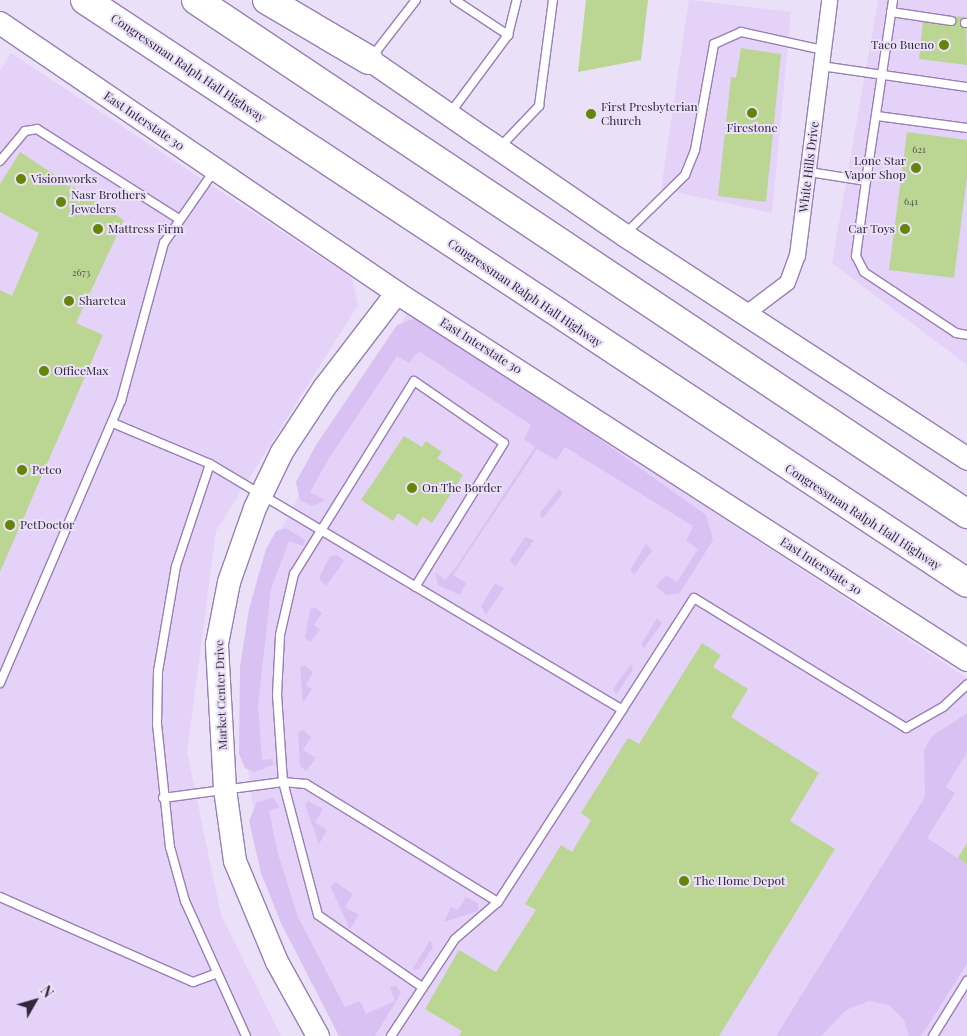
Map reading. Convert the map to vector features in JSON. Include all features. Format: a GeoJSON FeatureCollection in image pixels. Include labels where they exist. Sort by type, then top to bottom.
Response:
{"type":"FeatureCollection","features":[{"type":"Feature","properties":{"kind":"highway","name":"Congressman Ralph Hall Highway"},"geometry":{"type":"LineString","coordinates":[[86,0],[967,583]]}},
{"type":"Feature","properties":{"kind":"highway"},"geometry":{"type":"LineString","coordinates":[[196,0],[967,514]]}},
{"type":"Feature","properties":{"kind":"highway"},"geometry":{"type":"LineString","coordinates":[[267,0],[370,60]]}},
{"type":"Feature","properties":{"kind":"main road"},"geometry":{"type":"LineString","coordinates":[[285,0],[448,116],[499,148],[624,235],[967,459]]}},
{"type":"Feature","properties":{"kind":"main road","name":"East Interstate 30"},"geometry":{"type":"LineString","coordinates":[[0,23],[397,292],[967,660]]}},
{"type":"Feature","properties":{"kind":"main road","name":"Market Center Drive"},"geometry":{"type":"LineString","coordinates":[[318,1036],[247,894],[235,861],[225,789],[217,644],[229,582],[260,495],[324,388],[397,292]]}},
{"type":"Feature","properties":{"kind":"street","name":"White Hills Drive"},"geometry":{"type":"LineString","coordinates":[[746,313],[787,282],[792,270],[809,172],[829,0]]}},
{"type":"Feature","properties":{"kind":"lane"},"geometry":{"type":"LineString","coordinates":[[370,60],[416,0]]}},
{"type":"Feature","properties":{"kind":"lane"},"geometry":{"type":"LineString","coordinates":[[455,0],[508,35]]}},
{"type":"Feature","properties":{"kind":"lane"},"geometry":{"type":"LineString","coordinates":[[448,116],[508,35],[517,0]]}},
{"type":"Feature","properties":{"kind":"lane"},"geometry":{"type":"LineString","coordinates":[[499,148],[539,106],[553,0]]}},
{"type":"Feature","properties":{"kind":"lane"},"geometry":{"type":"LineString","coordinates":[[893,0],[866,181],[857,263],[864,272],[956,333],[967,335]]}},
{"type":"Feature","properties":{"kind":"lane"},"geometry":{"type":"LineString","coordinates":[[891,12],[951,21]]}},
{"type":"Feature","properties":{"kind":"lane"},"geometry":{"type":"LineString","coordinates":[[624,235],[685,175],[695,150],[714,44],[742,32],[823,50]]}},
{"type":"Feature","properties":{"kind":"lane"},"geometry":{"type":"LineString","coordinates":[[821,66],[967,87]]}},
{"type":"Feature","properties":{"kind":"lane"},"geometry":{"type":"LineString","coordinates":[[876,116],[967,128]]}},
{"type":"Feature","properties":{"kind":"lane"},"geometry":{"type":"LineString","coordinates":[[0,161],[25,131],[37,128],[177,218]]}},
{"type":"Feature","properties":{"kind":"lane"},"geometry":{"type":"LineString","coordinates":[[0,683],[113,423],[131,374],[156,267],[177,218],[215,169]]}},
{"type":"Feature","properties":{"kind":"lane"},"geometry":{"type":"LineString","coordinates":[[809,172],[866,181]]}},
{"type":"Feature","properties":{"kind":"lane"},"geometry":{"type":"LineString","coordinates":[[415,588],[504,443],[414,381],[320,528],[294,574],[280,635],[277,695],[283,782],[318,915],[422,987]]}},
{"type":"Feature","properties":{"kind":"lane"},"geometry":{"type":"LineString","coordinates":[[113,423],[210,464],[622,710]]}},
{"type":"Feature","properties":{"kind":"lane"},"geometry":{"type":"LineString","coordinates":[[210,464],[176,566],[158,671],[163,798],[170,847],[185,901],[215,974],[246,1036]]}},
{"type":"Feature","properties":{"kind":"lane"},"geometry":{"type":"LineString","coordinates":[[391,1036],[455,939],[498,902],[694,598],[906,728],[943,707],[967,684]]}},
{"type":"Feature","properties":{"kind":"lane"},"geometry":{"type":"LineString","coordinates":[[163,798],[283,782],[306,784],[498,902]]}},
{"type":"Feature","properties":{"kind":"lane"},"geometry":{"type":"LineString","coordinates":[[0,898],[193,982],[215,974]]}},
{"type":"Feature","properties":{"kind":"lane"},"geometry":{"type":"LineString","coordinates":[[932,1036],[967,981]]}},
{"type":"Feature","properties":{"kind":"shaded area"},"geometry":{"type":"Polygon","coordinates":[[[689,0],[791,12],[772,213],[661,189],[689,0]]]}},
{"type":"Feature","properties":{"kind":"shaded area"},"geometry":{"type":"Polygon","coordinates":[[[878,0],[967,0],[967,365],[832,263],[878,0]]]}},
{"type":"Feature","properties":{"kind":"shaded area"},"geometry":{"type":"Polygon","coordinates":[[[11,53],[352,278],[358,305],[216,531],[187,752],[221,915],[281,1036],[0,1036],[0,71],[11,53]]]}},
{"type":"Feature","properties":{"kind":"shaded area"},"geometry":{"type":"Polygon","coordinates":[[[408,312],[967,678],[967,1036],[340,1036],[262,873],[243,732],[280,531],[314,467],[408,312]]]}},
{"type":"Feature","properties":{"kind":"shaded area"},"geometry":{"type":"Polygon","coordinates":[[[416,318],[480,354],[706,515],[713,540],[680,593],[666,595],[656,586],[666,575],[677,582],[698,549],[686,541],[693,526],[565,447],[556,460],[537,449],[453,575],[466,583],[460,595],[438,585],[435,572],[445,580],[457,566],[535,447],[524,439],[531,425],[419,351],[409,363],[397,356],[328,460],[310,492],[325,500],[312,506],[300,500],[296,482],[316,445],[397,325],[416,318]]]}},
{"type":"Feature","properties":{"kind":"shaded area"},"geometry":{"type":"Polygon","coordinates":[[[559,489],[563,493],[542,519],[540,513],[559,489]]]}},
{"type":"Feature","properties":{"kind":"shaded area"},"geometry":{"type":"Polygon","coordinates":[[[286,528],[305,540],[303,546],[289,541],[271,589],[258,705],[262,760],[272,759],[274,764],[255,772],[245,768],[239,754],[240,667],[249,609],[266,549],[276,531],[286,528]]]}},
{"type":"Feature","properties":{"kind":"shaded area"},"geometry":{"type":"Polygon","coordinates":[[[525,537],[534,540],[515,567],[510,560],[525,537]]]}},
{"type":"Feature","properties":{"kind":"shaded area"},"geometry":{"type":"Polygon","coordinates":[[[646,544],[652,551],[634,575],[630,570],[646,544]]]}},
{"type":"Feature","properties":{"kind":"shaded area"},"geometry":{"type":"Polygon","coordinates":[[[337,555],[344,561],[326,586],[319,578],[330,556],[337,555]]]}},
{"type":"Feature","properties":{"kind":"shaded area"},"geometry":{"type":"Polygon","coordinates":[[[495,583],[504,588],[486,615],[481,606],[495,583]]]}},
{"type":"Feature","properties":{"kind":"shaded area"},"geometry":{"type":"Polygon","coordinates":[[[315,607],[322,613],[314,625],[320,630],[310,642],[305,638],[310,609],[315,607]]]}},
{"type":"Feature","properties":{"kind":"shaded area"},"geometry":{"type":"Polygon","coordinates":[[[657,618],[662,623],[644,648],[641,645],[657,618]]]}},
{"type":"Feature","properties":{"kind":"shaded area"},"geometry":{"type":"Polygon","coordinates":[[[631,664],[633,670],[616,695],[613,689],[631,664]]]}},
{"type":"Feature","properties":{"kind":"shaded area"},"geometry":{"type":"Polygon","coordinates":[[[304,665],[313,672],[306,685],[312,689],[303,703],[300,667],[304,665]]]}},
{"type":"Feature","properties":{"kind":"shaded area"},"geometry":{"type":"Polygon","coordinates":[[[967,713],[967,752],[946,787],[955,793],[927,838],[967,864],[967,964],[921,1036],[909,1036],[904,1020],[889,1005],[869,1001],[846,1010],[821,1036],[776,1036],[925,797],[924,750],[931,737],[967,713]]]}},
{"type":"Feature","properties":{"kind":"shaded area"},"geometry":{"type":"Polygon","coordinates":[[[303,730],[311,737],[303,750],[316,758],[306,771],[300,766],[298,733],[303,730]]]}},
{"type":"Feature","properties":{"kind":"shaded area"},"geometry":{"type":"Polygon","coordinates":[[[273,798],[280,807],[269,811],[278,854],[298,917],[345,1007],[360,1001],[366,1014],[395,1001],[390,987],[396,986],[401,993],[375,1036],[339,1036],[281,923],[261,873],[249,821],[257,802],[273,798]]]}},
{"type":"Feature","properties":{"kind":"shaded area"},"geometry":{"type":"Polygon","coordinates":[[[308,801],[323,809],[315,822],[327,830],[319,844],[305,805],[308,801]]]}},
{"type":"Feature","properties":{"kind":"shaded area"},"geometry":{"type":"Polygon","coordinates":[[[336,882],[353,894],[345,907],[359,915],[350,929],[330,886],[336,882]]]}},
{"type":"Feature","properties":{"kind":"shaded area"},"geometry":{"type":"Polygon","coordinates":[[[466,897],[478,903],[478,911],[444,922],[451,907],[458,910],[466,897]]]}},
{"type":"Feature","properties":{"kind":"shaded area"},"geometry":{"type":"Polygon","coordinates":[[[430,940],[433,947],[419,969],[412,970],[430,940]]]}},
{"type":"Feature","properties":{"kind":"building"},"geometry":{"type":"Polygon","coordinates":[[[586,0],[648,0],[641,60],[578,72],[586,0]]]}},
{"type":"Feature","properties":{"kind":"building","name":"Taco Bueno"},"geometry":{"type":"Polygon","coordinates":[[[951,16],[966,17],[967,65],[919,59],[923,21],[950,24],[951,16]]]}},
{"type":"Feature","properties":{"kind":"building","name":"Firestone"},"geometry":{"type":"Polygon","coordinates":[[[741,48],[781,54],[766,202],[718,196],[731,77],[736,78],[741,48]]]}},
{"type":"Feature","properties":{"kind":"building"},"geometry":{"type":"Polygon","coordinates":[[[907,132],[967,140],[967,177],[954,278],[889,270],[907,132]]]}},
{"type":"Feature","properties":{"kind":"building"},"geometry":{"type":"Polygon","coordinates":[[[20,152],[124,220],[76,323],[103,335],[0,572],[0,290],[12,296],[39,233],[0,212],[0,184],[20,152]]]}},
{"type":"Feature","properties":{"kind":"building","name":"On The Border"},"geometry":{"type":"Polygon","coordinates":[[[404,436],[422,447],[426,441],[442,452],[437,458],[463,475],[432,523],[423,517],[417,526],[398,513],[393,521],[361,500],[404,436]]]}},
{"type":"Feature","properties":{"kind":"building","name":"The Home Depot"},"geometry":{"type":"Polygon","coordinates":[[[702,643],[721,655],[713,667],[748,689],[731,717],[819,773],[790,821],[835,849],[719,1036],[459,1036],[462,1031],[425,1009],[459,950],[496,972],[536,910],[525,904],[561,845],[572,852],[591,820],[581,813],[628,738],[639,744],[702,643]]]}},
{"type":"Feature","properties":{"kind":"building"},"geometry":{"type":"Polygon","coordinates":[[[967,843],[967,864],[958,858],[967,843]]]}},
{"type":"Feature","properties":{"kind":"place","name":"Taco Bueno"},"geometry":{"type":"Point","coordinates":[944,45]}},
{"type":"Feature","properties":{"kind":"place","name":"Firestone"},"geometry":{"type":"Point","coordinates":[752,113]}},
{"type":"Feature","properties":{"kind":"place","name":"First Presbyterian Church"},"geometry":{"type":"Point","coordinates":[591,114]}},
{"type":"Feature","properties":{"kind":"place","name":"Lone Star Vapor Shop"},"geometry":{"type":"Point","coordinates":[916,168]}},
{"type":"Feature","properties":{"kind":"place","name":"Visionworks"},"geometry":{"type":"Point","coordinates":[21,179]}},
{"type":"Feature","properties":{"kind":"place","name":"Nasr Brothers Jewelers"},"geometry":{"type":"Point","coordinates":[61,202]}},
{"type":"Feature","properties":{"kind":"place","name":"Mattress Firm"},"geometry":{"type":"Point","coordinates":[98,229]}},
{"type":"Feature","properties":{"kind":"place","name":"Car Toys"},"geometry":{"type":"Point","coordinates":[905,229]}},
{"type":"Feature","properties":{"kind":"place","name":"Sharetea"},"geometry":{"type":"Point","coordinates":[69,301]}},
{"type":"Feature","properties":{"kind":"place","name":"OfficeMax"},"geometry":{"type":"Point","coordinates":[44,371]}},
{"type":"Feature","properties":{"kind":"place","name":"Petco"},"geometry":{"type":"Point","coordinates":[22,470]}},
{"type":"Feature","properties":{"kind":"place","name":"On The Border"},"geometry":{"type":"Point","coordinates":[412,488]}},
{"type":"Feature","properties":{"kind":"place","name":"PetDoctor"},"geometry":{"type":"Point","coordinates":[10,525]}},
{"type":"Feature","properties":{"kind":"place","name":"The Home Depot"},"geometry":{"type":"Point","coordinates":[684,881]}}]}
